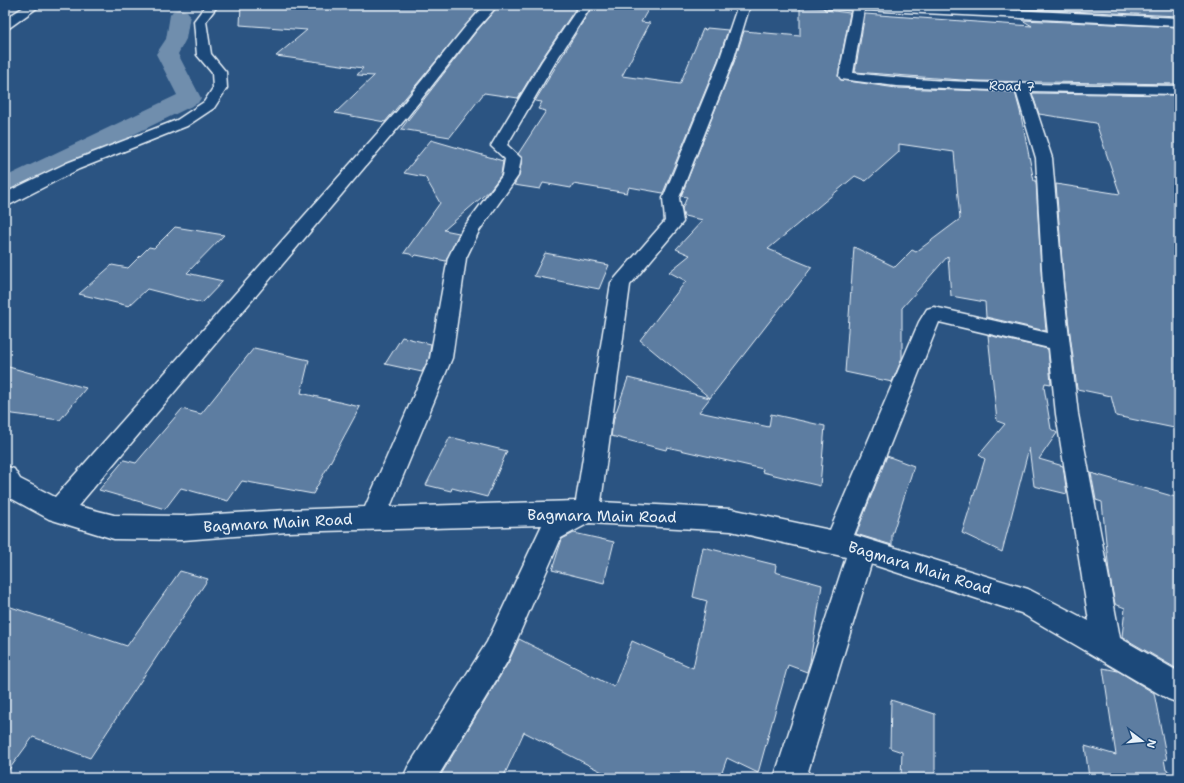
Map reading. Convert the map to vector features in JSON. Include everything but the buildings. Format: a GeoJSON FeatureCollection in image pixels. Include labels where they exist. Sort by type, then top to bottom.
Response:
{"type":"FeatureCollection","features":[{"type":"Feature","properties":{"kind":"street"},"geometry":{"type":"LineString","coordinates":[[5,25],[36,5]]}},
{"type":"Feature","properties":{"kind":"street"},"geometry":{"type":"LineString","coordinates":[[5,200],[73,166],[182,123],[209,105],[220,88],[219,72],[204,55],[200,21],[212,5]]}},
{"type":"Feature","properties":{"kind":"street"},"geometry":{"type":"LineString","coordinates":[[58,511],[403,114],[470,29],[492,5]]}},
{"type":"Feature","properties":{"kind":"street"},"geometry":{"type":"LineString","coordinates":[[373,518],[442,358],[457,258],[472,230],[510,176],[513,158],[498,146],[549,62],[586,5]]}},
{"type":"Feature","properties":{"kind":"street"},"geometry":{"type":"LineString","coordinates":[[419,778],[497,652],[552,530],[587,512],[622,283],[674,222],[671,198],[726,61],[744,5]]}},
{"type":"Feature","properties":{"kind":"street"},"geometry":{"type":"LineString","coordinates":[[829,5],[888,6],[1179,22]]}},
{"type":"Feature","properties":{"kind":"street","name":"Road 7"},"geometry":{"type":"LineString","coordinates":[[859,6],[846,76],[896,82],[1022,87],[1179,90]]}},
{"type":"Feature","properties":{"kind":"street"},"geometry":{"type":"LineString","coordinates":[[1022,87],[1044,158],[1053,286],[1067,414],[1107,647]]}},
{"type":"Feature","properties":{"kind":"street"},"geometry":{"type":"LineString","coordinates":[[790,778],[850,546],[926,329],[934,314],[1059,342]]}},
{"type":"Feature","properties":{"kind":"street","name":"Bagmara Main Road"},"geometry":{"type":"LineString","coordinates":[[5,476],[11,486],[58,511],[114,527],[183,528],[287,521],[587,512],[731,520],[850,546],[1028,602],[1179,688]]}},
{"type":"Feature","properties":{"kind":"waterway"},"geometry":{"type":"LineString","coordinates":[[5,187],[190,98],[167,54],[176,39],[180,15]]}}]}
